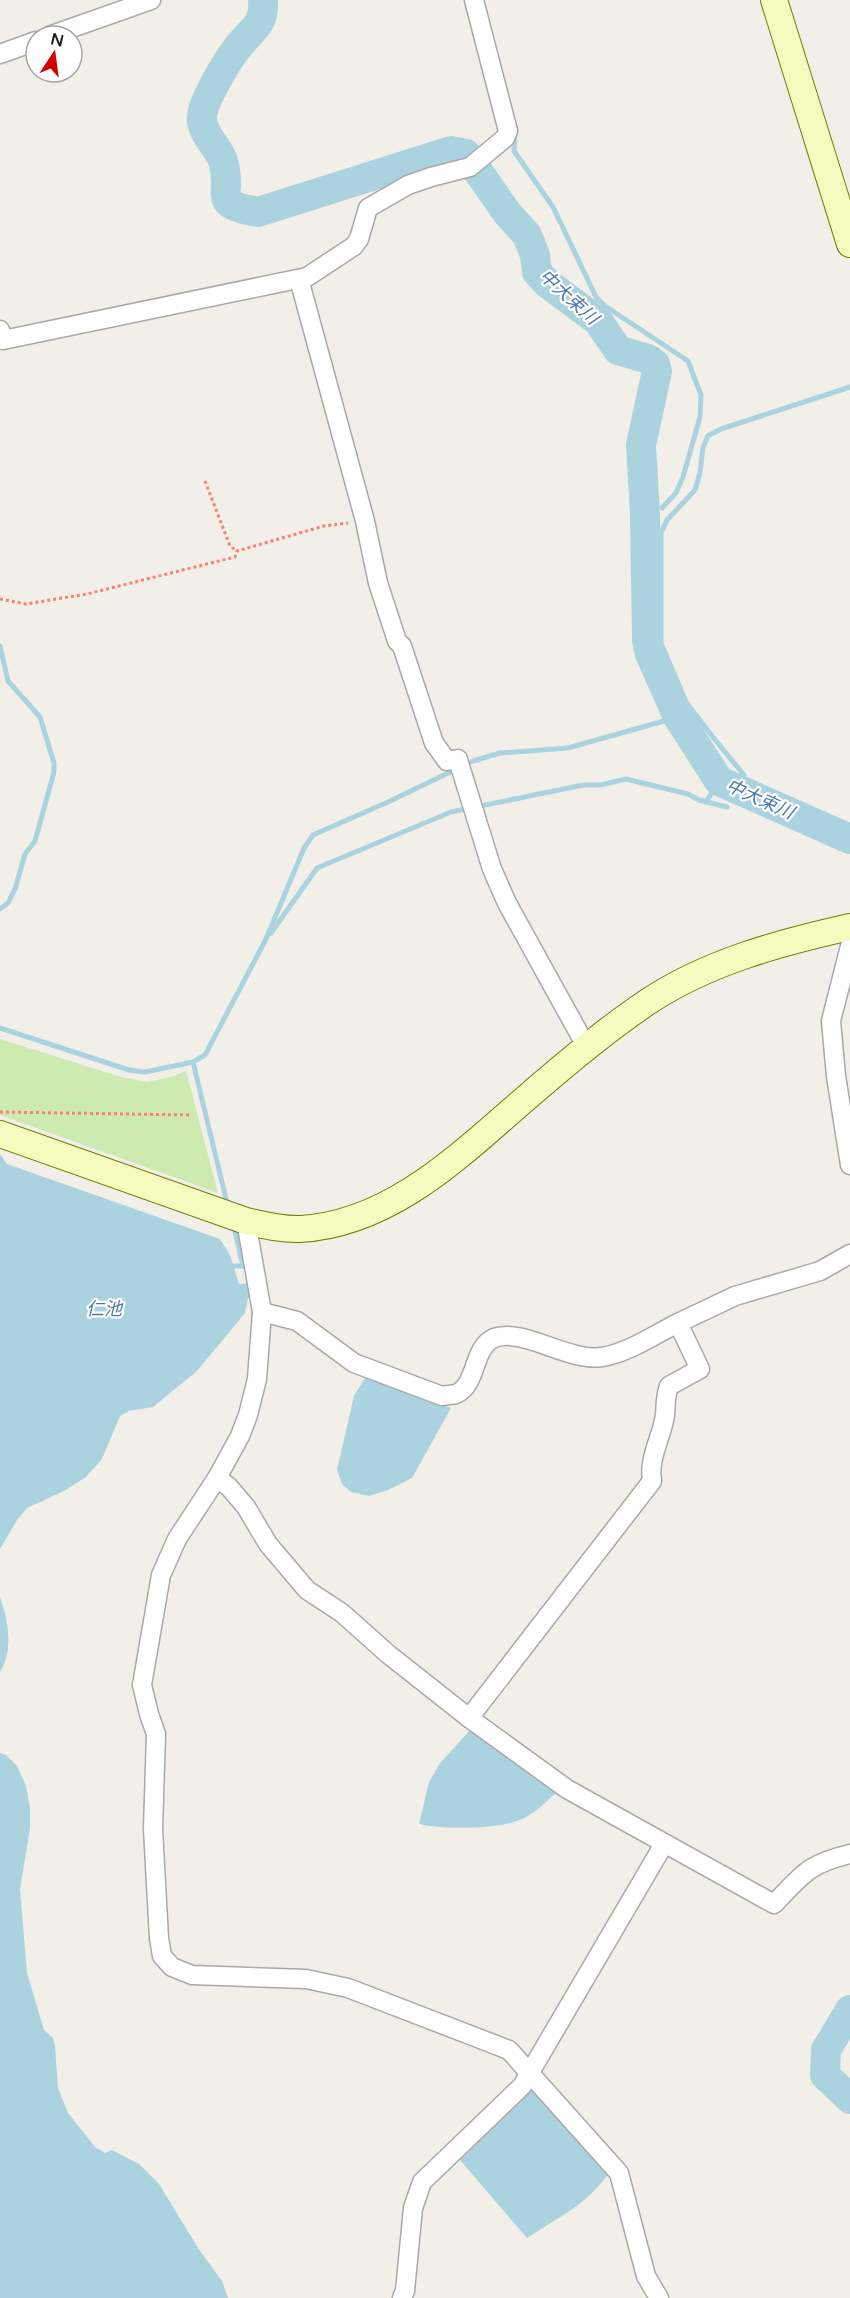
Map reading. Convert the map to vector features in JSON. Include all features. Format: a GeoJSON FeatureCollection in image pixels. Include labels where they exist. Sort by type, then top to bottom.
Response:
{"type":"FeatureCollection","features":[{"type":"Feature","properties":{"kind":"street"},"geometry":{"type":"LineString","coordinates":[[83,24],[152,0]]}},
{"type":"Feature","properties":{"kind":"street"},"geometry":{"type":"LineString","coordinates":[[1,337],[307,277],[354,246],[359,239],[368,208],[408,185],[473,165],[505,138],[508,131],[474,0]]}},
{"type":"Feature","properties":{"kind":"street"},"geometry":{"type":"LineString","coordinates":[[774,0],[850,244]]}},
{"type":"Feature","properties":{"kind":"street"},"geometry":{"type":"LineString","coordinates":[[0,54],[24,45]]}},
{"type":"Feature","properties":{"kind":"street"},"geometry":{"type":"LineString","coordinates":[[299,279],[365,521],[378,583],[397,641],[402,646],[434,743],[447,761],[458,759],[492,869],[507,903],[586,1046]]}},
{"type":"Feature","properties":{"kind":"street"},"geometry":{"type":"LineString","coordinates":[[0,1134],[236,1218],[280,1228],[300,1229],[330,1224],[368,1212],[408,1193],[446,1167],[586,1046],[648,1002],[703,971],[756,951],[850,927]]}},
{"type":"Feature","properties":{"kind":"street"},"geometry":{"type":"LineString","coordinates":[[850,946],[831,1021],[836,1076],[850,1165]]}},
{"type":"Feature","properties":{"kind":"street"},"geometry":{"type":"LineString","coordinates":[[236,1218],[262,1312],[256,1379],[248,1415],[217,1478],[177,1539],[161,1575],[142,1685],[156,1734],[153,1829],[162,1956],[172,1968],[192,1975],[306,1979],[348,1988],[509,2050],[619,2172],[646,2276],[659,2298]]}},
{"type":"Feature","properties":{"kind":"street"},"geometry":{"type":"LineString","coordinates":[[262,1312],[297,1321],[354,1363],[442,1396],[457,1394],[467,1384],[480,1352],[492,1339],[507,1335],[576,1356],[602,1357],[633,1347],[735,1296],[820,1271],[850,1254]]}},
{"type":"Feature","properties":{"kind":"street"},"geometry":{"type":"LineString","coordinates":[[470,1718],[652,1481],[650,1470],[665,1414],[664,1401],[669,1386],[700,1370],[678,1323]]}},
{"type":"Feature","properties":{"kind":"street"},"geometry":{"type":"LineString","coordinates":[[217,1478],[229,1487],[246,1507],[268,1544],[307,1590],[342,1613],[388,1654],[567,1790],[774,1904],[807,1869],[827,1859],[850,1854]]}},
{"type":"Feature","properties":{"kind":"street"},"geometry":{"type":"LineString","coordinates":[[402,2298],[405,2291],[413,2208],[422,2182],[522,2085],[664,1844]]}},
{"type":"Feature","properties":{"kind":"path"},"geometry":{"type":"LineString","coordinates":[[205,482],[230,546],[237,551]]}},
{"type":"Feature","properties":{"kind":"path"},"geometry":{"type":"LineString","coordinates":[[237,551],[324,526],[365,521]]}},
{"type":"Feature","properties":{"kind":"path"},"geometry":{"type":"LineString","coordinates":[[0,599],[26,604],[87,594],[235,557],[237,551]]}},
{"type":"Feature","properties":{"kind":"path"},"geometry":{"type":"LineString","coordinates":[[0,1112],[190,1115]]}},
{"type":"Feature","properties":{"kind":"green space"},"geometry":{"type":"Polygon","coordinates":[[[0,1039],[121,1077],[147,1082],[186,1071],[218,1193],[0,1115],[0,1039]]]}},
{"type":"Feature","properties":{"kind":"water","name":"仁池"},"geometry":{"type":"Polygon","coordinates":[[[0,1154],[7,1164],[220,1239],[230,1255],[239,1284],[251,1283],[253,1297],[248,1298],[245,1313],[197,1371],[153,1407],[129,1411],[120,1416],[102,1459],[86,1477],[64,1491],[27,1508],[0,1549],[0,1154]]]}},
{"type":"Feature","properties":{"kind":"water"},"geometry":{"type":"Polygon","coordinates":[[[365,1378],[451,1408],[412,1478],[388,1490],[369,1496],[351,1492],[342,1484],[337,1470],[354,1396],[365,1378]]]}},
{"type":"Feature","properties":{"kind":"water"},"geometry":{"type":"Polygon","coordinates":[[[0,1597],[7,1625],[8,1644],[0,1672],[0,1597]]]}},
{"type":"Feature","properties":{"kind":"water"},"geometry":{"type":"Polygon","coordinates":[[[472,1728],[556,1793],[530,1815],[503,1824],[458,1828],[419,1824],[429,1782],[440,1763],[472,1728]]]}},
{"type":"Feature","properties":{"kind":"water"},"geometry":{"type":"Polygon","coordinates":[[[0,1753],[6,1755],[17,1766],[26,1786],[30,1808],[30,1828],[20,1889],[27,1973],[44,2030],[53,2038],[58,2088],[68,2113],[95,2147],[105,2153],[112,2150],[139,2164],[159,2184],[200,2251],[222,2281],[228,2298],[0,2298],[0,1753]]]}},
{"type":"Feature","properties":{"kind":"water"},"geometry":{"type":"Polygon","coordinates":[[[534,2088],[608,2174],[582,2202],[527,2238],[460,2160],[526,2091],[534,2088]]]}},
{"type":"Feature","properties":{"kind":"waterway","name":"中大束川"},"geometry":{"type":"LineString","coordinates":[[263,0],[260,21],[222,70],[203,109],[202,122],[206,134],[223,161],[228,201],[243,209],[258,212],[451,151],[466,154],[507,213],[527,235],[535,255],[537,272],[547,283],[598,321],[618,350],[648,359],[655,364],[657,371],[641,445],[645,515],[647,640],[650,654],[678,717],[719,781],[850,839]]}},
{"type":"Feature","properties":{"kind":"waterway"},"geometry":{"type":"LineString","coordinates":[[515,130],[514,151],[553,207],[596,297],[605,306],[688,361],[701,395],[700,417],[683,477],[676,493],[662,508]]}},
{"type":"Feature","properties":{"kind":"waterway"},"geometry":{"type":"LineString","coordinates":[[744,775],[686,702],[661,643],[661,533],[667,520],[695,490],[700,473],[703,447],[708,436],[721,429],[850,387]]}},
{"type":"Feature","properties":{"kind":"waterway"},"geometry":{"type":"LineString","coordinates":[[0,646],[8,681],[40,717],[54,763],[54,772],[35,841],[25,854],[15,889],[8,903],[0,909]]}},
{"type":"Feature","properties":{"kind":"waterway"},"geometry":{"type":"LineString","coordinates":[[228,1207],[193,1062],[205,1055],[266,939],[304,848],[313,835],[473,761],[500,753],[568,748],[678,717]]}},
{"type":"Feature","properties":{"kind":"waterway"},"geometry":{"type":"LineString","coordinates":[[271,933],[317,868],[451,812],[583,785],[600,785],[626,779],[688,794],[699,800],[727,807]]}},
{"type":"Feature","properties":{"kind":"waterway"},"geometry":{"type":"LineString","coordinates":[[706,802],[719,781]]}},
{"type":"Feature","properties":{"kind":"waterway"},"geometry":{"type":"LineString","coordinates":[[0,1028],[129,1070],[145,1072],[193,1062]]}},
{"type":"Feature","properties":{"kind":"waterway"},"geometry":{"type":"LineString","coordinates":[[227,1266],[243,1266],[233,1224]]}},
{"type":"Feature","properties":{"kind":"waterway","name":"中大束川"},"geometry":{"type":"LineString","coordinates":[[850,2010],[826,2050],[825,2075],[850,2099]]}}]}
